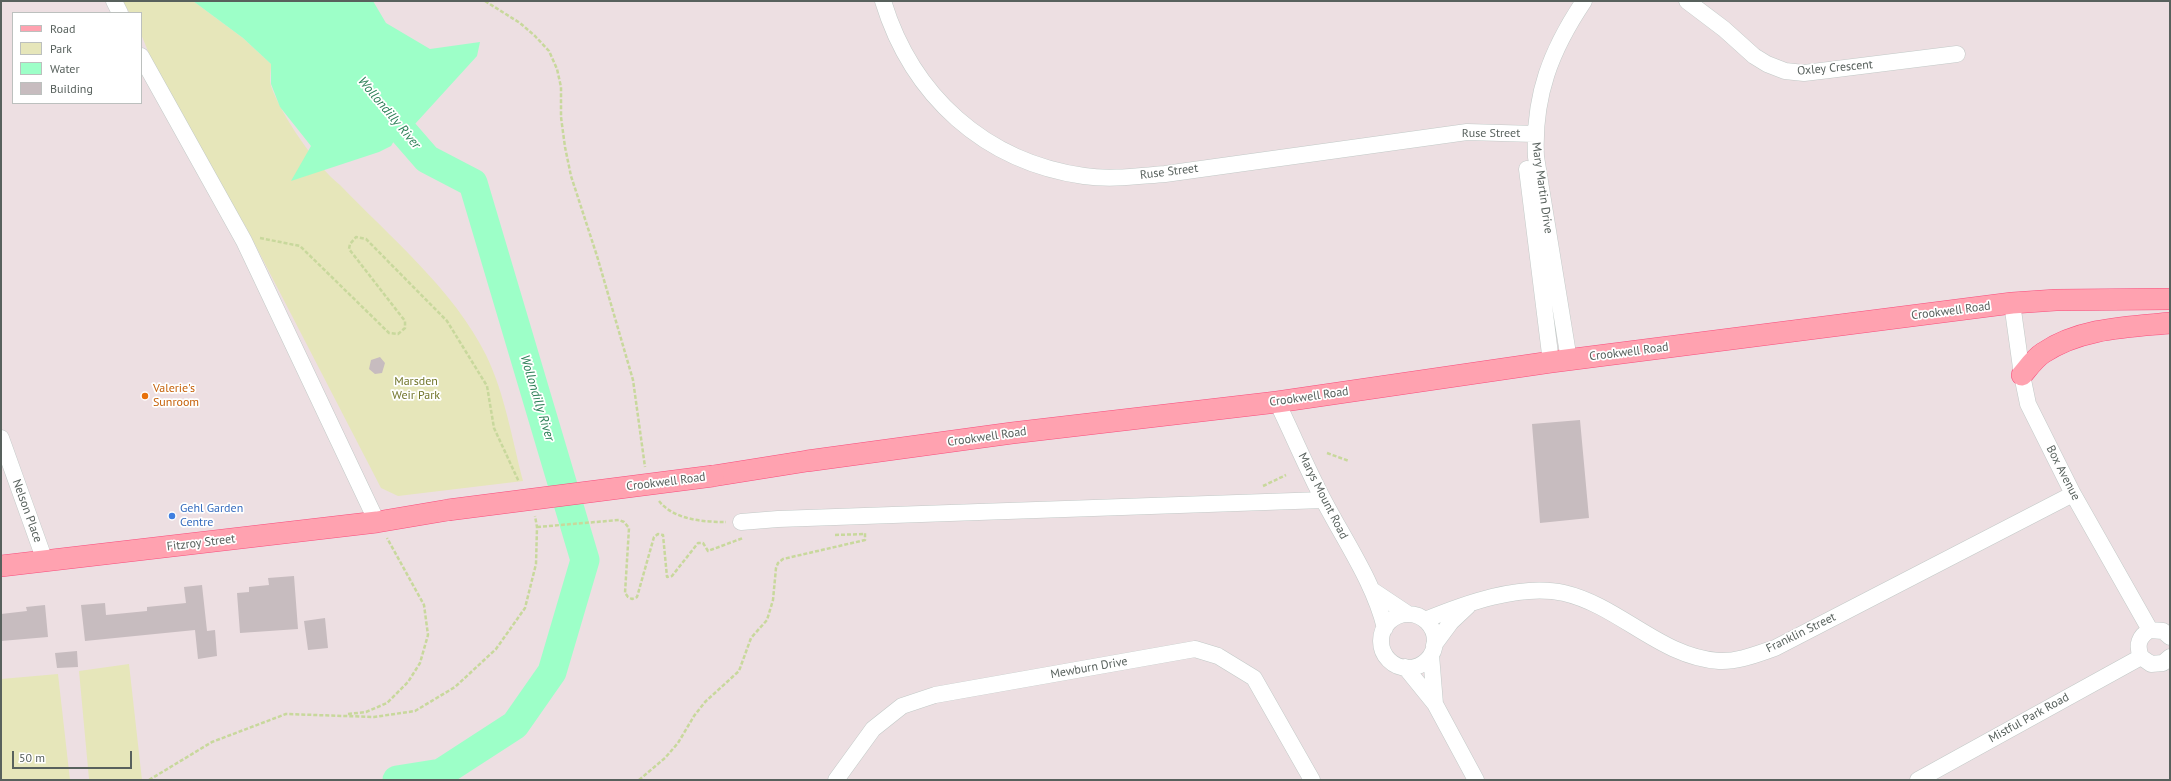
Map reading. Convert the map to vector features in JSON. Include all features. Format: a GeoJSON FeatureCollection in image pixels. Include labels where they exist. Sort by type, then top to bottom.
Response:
{"type":"FeatureCollection","features":[{"type":"Feature","properties":{"kind":"main road","name":"Crookwell Road"},"geometry":{"type":"LineString","coordinates":[[448,510],[713,476],[807,461],[1012,433],[1277,402],[1560,361],[2012,303],[2056,300],[2170,299]]}},
{"type":"Feature","properties":{"kind":"main road"},"geometry":{"type":"LineString","coordinates":[[2022,375],[2042,353],[2084,334],[2113,328],[2170,323]]}},
{"type":"Feature","properties":{"kind":"main road","name":"Fitzroy Street"},"geometry":{"type":"LineString","coordinates":[[1,566],[377,522],[448,510]]}},
{"type":"Feature","properties":{"kind":"street"},"geometry":{"type":"LineString","coordinates":[[114,1],[120,12]]}},
{"type":"Feature","properties":{"kind":"street","name":"Ruse Street"},"geometry":{"type":"LineString","coordinates":[[883,1],[891,27],[911,64],[938,101],[973,132],[1010,154],[1048,169],[1084,176],[1119,178],[1165,174],[1467,132],[1530,134]]}},
{"type":"Feature","properties":{"kind":"street","name":"Mary Martin Drive"},"geometry":{"type":"LineString","coordinates":[[1560,361],[1536,157],[1530,134],[1527,110],[1533,87],[1550,47],[1574,1]]}},
{"type":"Feature","properties":{"kind":"street","name":"Mary Martin Drive"},"geometry":{"type":"LineString","coordinates":[[1530,134],[1541,88],[1555,49],[1584,1]]}},
{"type":"Feature","properties":{"kind":"street","name":"Oxley Crescent"},"geometry":{"type":"LineString","coordinates":[[1687,1],[1724,29],[1754,56],[1767,64],[1785,71],[1804,73],[1957,54]]}},
{"type":"Feature","properties":{"kind":"street"},"geometry":{"type":"LineString","coordinates":[[142,58],[244,241],[377,522]]}},
{"type":"Feature","properties":{"kind":"street","name":"Box Avenue"},"geometry":{"type":"LineString","coordinates":[[2012,303],[2022,375],[2028,404],[2073,494],[2150,630]]}},
{"type":"Feature","properties":{"kind":"street","name":"Marys Mount Road"},"geometry":{"type":"LineString","coordinates":[[1277,402],[1323,500],[1371,589],[1379,606],[1385,628]]}},
{"type":"Feature","properties":{"kind":"street","name":"Nelson Place"},"geometry":{"type":"LineString","coordinates":[[1,438],[45,561]]}},
{"type":"Feature","properties":{"kind":"street","name":"Franklin Street"},"geometry":{"type":"LineString","coordinates":[[1425,620],[1470,603],[1533,591],[1563,593],[1590,602],[1670,648],[1695,657],[1720,661],[1745,658],[1775,648],[2073,494]]}},
{"type":"Feature","properties":{"kind":"street"},"geometry":{"type":"LineString","coordinates":[[741,522],[778,519],[1323,500]]}},
{"type":"Feature","properties":{"kind":"street","name":"Marys Mount Road"},"geometry":{"type":"LineString","coordinates":[[1371,589],[1408,614]]}},
{"type":"Feature","properties":{"kind":"street"},"geometry":{"type":"LineString","coordinates":[[1405,667],[1420,665],[1433,650],[1451,622],[1470,603]]}},
{"type":"Feature","properties":{"kind":"street"},"geometry":{"type":"LineString","coordinates":[[1435,704],[1433,631],[1425,620],[1408,614],[1394,618],[1385,628],[1382,645],[1385,653],[1390,660],[1405,667],[1435,704],[1476,780]]}},
{"type":"Feature","properties":{"kind":"street"},"geometry":{"type":"LineString","coordinates":[[2168,665],[2151,664],[2141,656],[2138,644],[2145,633],[2150,630],[2163,631],[2170,637]]}},
{"type":"Feature","properties":{"kind":"street","name":"Mewburn Drive"},"geometry":{"type":"LineString","coordinates":[[836,780],[873,729],[902,706],[936,695],[1195,649],[1218,656],[1254,678],[1312,780]]}},
{"type":"Feature","properties":{"kind":"street","name":"Mistful Park Road"},"geometry":{"type":"LineString","coordinates":[[1918,780],[2141,656]]}},
{"type":"Feature","properties":{"kind":"path"},"geometry":{"type":"LineString","coordinates":[[485,1],[520,23],[535,36],[548,51],[557,69],[561,87],[565,147],[570,169],[633,380],[646,473]]}},
{"type":"Feature","properties":{"kind":"path"},"geometry":{"type":"LineString","coordinates":[[244,241],[261,238],[300,246],[389,333],[398,334],[405,328],[405,321],[349,249],[350,244],[356,237],[366,239],[446,321],[487,386],[494,428],[520,483]]}},
{"type":"Feature","properties":{"kind":"path"},"geometry":{"type":"LineString","coordinates":[[1327,453],[1349,462]]}},
{"type":"Feature","properties":{"kind":"path"},"geometry":{"type":"LineString","coordinates":[[1258,488],[1286,475]]}},
{"type":"Feature","properties":{"kind":"path"},"geometry":{"type":"LineString","coordinates":[[655,497],[662,506],[683,516],[717,522],[741,522]]}},
{"type":"Feature","properties":{"kind":"path"},"geometry":{"type":"LineString","coordinates":[[149,780],[212,742],[286,714],[374,717],[415,711],[455,687],[496,649],[525,608],[536,564],[537,527],[532,510]]}},
{"type":"Feature","properties":{"kind":"path"},"geometry":{"type":"LineString","coordinates":[[639,780],[665,758],[678,743],[694,716],[705,702],[739,671],[751,638],[767,620],[773,600],[778,563],[783,558],[865,540],[864,517]]}},
{"type":"Feature","properties":{"kind":"path"},"geometry":{"type":"LineString","coordinates":[[537,527],[619,520],[624,522],[629,528],[625,593],[632,599],[637,597],[654,537],[658,534],[663,535],[667,577],[672,576],[698,542],[703,543],[708,551],[745,538]]}},
{"type":"Feature","properties":{"kind":"path"},"geometry":{"type":"LineString","coordinates":[[341,716],[366,712],[387,703],[408,682],[420,663],[428,635],[424,605],[377,522]]}},
{"type":"Feature","properties":{"kind":"path"},"geometry":{"type":"LineString","coordinates":[[827,535],[865,534]]}},
{"type":"Feature","properties":{"kind":"green space","name":"Marsden Weir Park"},"geometry":{"type":"Polygon","coordinates":[[[121,1],[193,1],[243,38],[271,64],[270,84],[276,98],[291,125],[310,153],[320,166],[420,265],[457,308],[473,331],[493,370],[498,385],[508,417],[523,481],[398,496],[381,488],[246,227],[214,174],[183,115],[154,66],[142,36],[142,12],[129,12],[121,1]]]}},
{"type":"Feature","properties":{"kind":"green space"},"geometry":{"type":"Polygon","coordinates":[[[129,664],[142,780],[85,780],[89,779],[79,671],[129,664]]]}},
{"type":"Feature","properties":{"kind":"green space"},"geometry":{"type":"Polygon","coordinates":[[[58,674],[70,780],[1,780],[1,679],[58,674]]]}},
{"type":"Feature","properties":{"kind":"water"},"geometry":{"type":"Polygon","coordinates":[[[193,1],[373,1],[386,23],[430,49],[480,42],[477,56],[415,124],[401,129],[391,146],[379,152],[291,181],[311,146],[280,107],[271,84],[271,64],[243,38],[193,1]]]}},
{"type":"Feature","properties":{"kind":"building"},"geometry":{"type":"Polygon","coordinates":[[[380,357],[385,363],[382,373],[375,374],[369,369],[371,360],[380,357]]]}},
{"type":"Feature","properties":{"kind":"building"},"geometry":{"type":"Polygon","coordinates":[[[1580,420],[1589,518],[1540,523],[1532,424],[1580,420]]]}},
{"type":"Feature","properties":{"kind":"building"},"geometry":{"type":"Polygon","coordinates":[[[294,576],[298,629],[240,633],[237,593],[249,592],[249,587],[269,585],[268,578],[294,576]]]}},
{"type":"Feature","properties":{"kind":"building"},"geometry":{"type":"Polygon","coordinates":[[[202,585],[207,631],[215,630],[217,656],[198,659],[195,630],[85,641],[81,605],[105,603],[106,615],[147,611],[147,607],[186,603],[184,587],[202,585]]]}},
{"type":"Feature","properties":{"kind":"building"},"geometry":{"type":"Polygon","coordinates":[[[45,605],[48,637],[1,641],[1,614],[27,611],[26,607],[45,605]]]}},
{"type":"Feature","properties":{"kind":"building"},"geometry":{"type":"Polygon","coordinates":[[[325,618],[328,648],[308,650],[304,621],[325,618]]]}},
{"type":"Feature","properties":{"kind":"building"},"geometry":{"type":"Polygon","coordinates":[[[77,651],[78,667],[57,668],[55,653],[77,651]]]}},
{"type":"Feature","properties":{"kind":"waterway","name":"Wollondilly River"},"geometry":{"type":"LineString","coordinates":[[374,98],[427,159],[473,183],[585,560],[552,672],[515,725],[441,773],[397,780]]}},
{"type":"Feature","properties":{"kind":"place","name":"Valerie's Sunroom"},"geometry":{"type":"Point","coordinates":[145,396]}},
{"type":"Feature","properties":{"kind":"place","name":"Gehl Garden Centre"},"geometry":{"type":"Point","coordinates":[172,516]}}]}
